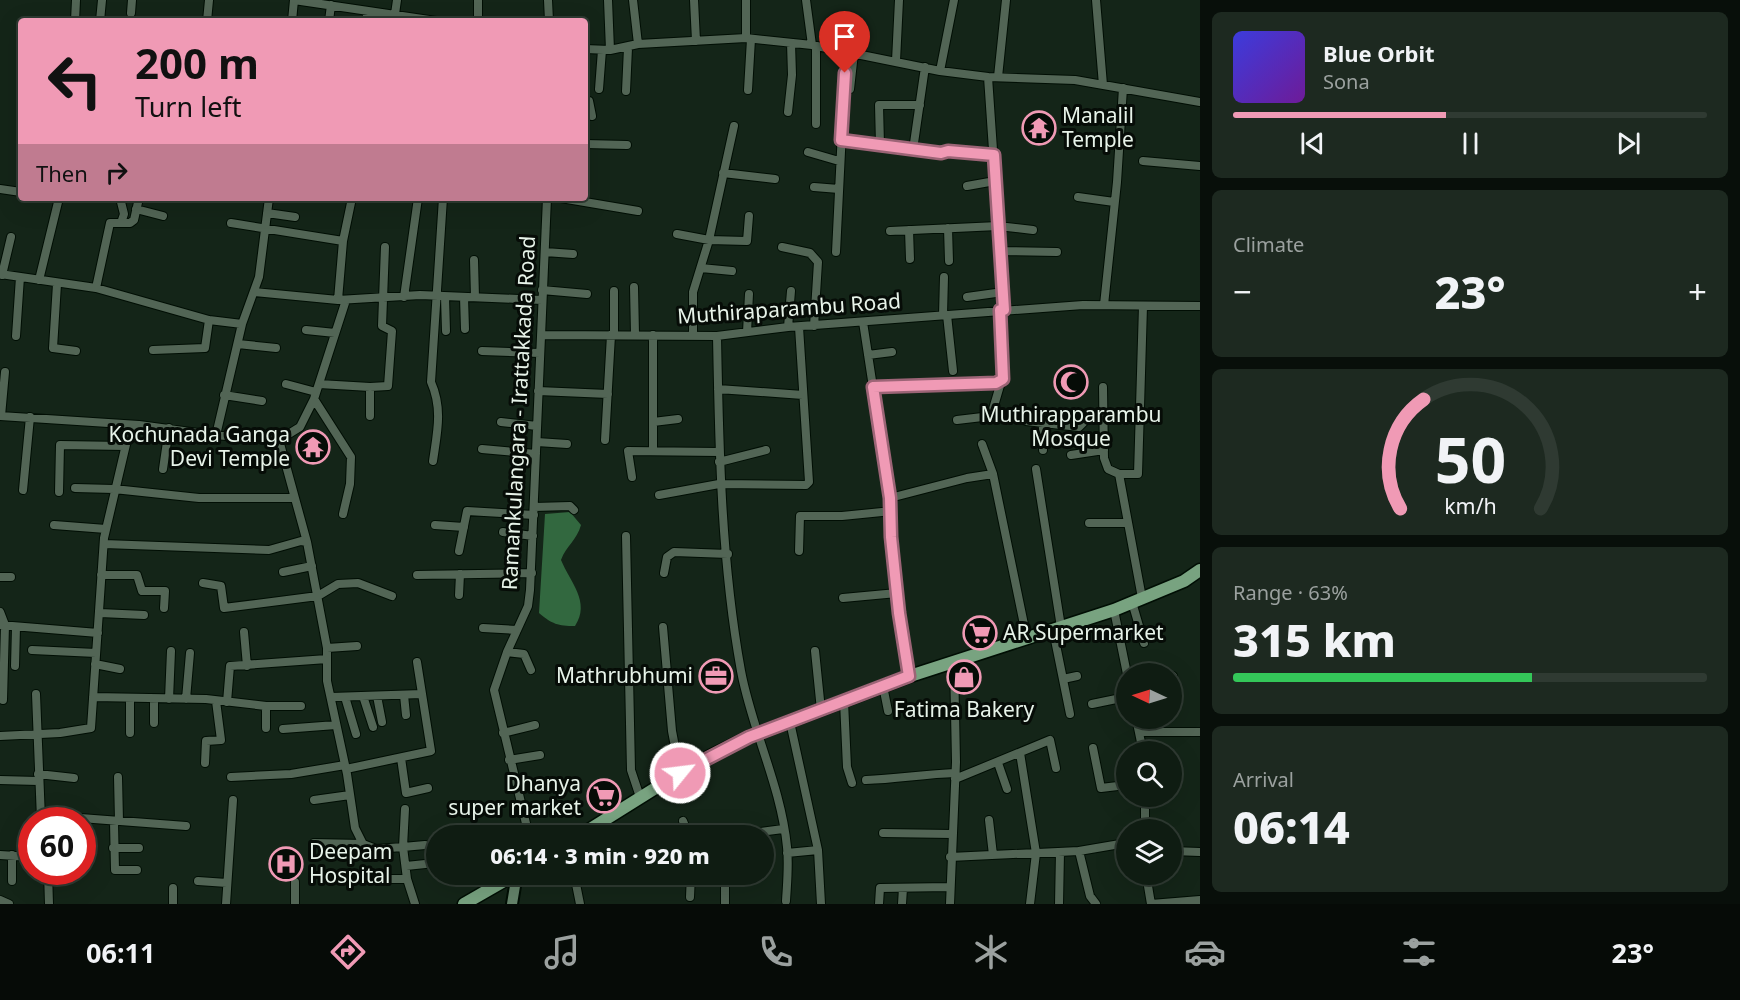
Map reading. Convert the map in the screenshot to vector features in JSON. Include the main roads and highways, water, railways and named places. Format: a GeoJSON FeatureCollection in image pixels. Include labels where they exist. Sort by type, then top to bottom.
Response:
{"type":"FeatureCollection","features":[{"type":"Feature","properties":{"kind":"main road"},"geometry":{"type":"LineString","coordinates":[[1184,581],[1200,570]]}},
{"type":"Feature","properties":{"kind":"main road"},"geometry":{"type":"LineString","coordinates":[[597,825],[680,773],[758,734],[909,676],[1114,610],[1200,576]]}},
{"type":"Feature","properties":{"kind":"main road"},"geometry":{"type":"LineString","coordinates":[[464,904],[498,885]]}},
{"type":"Feature","properties":{"kind":"main road"},"geometry":{"type":"LineString","coordinates":[[512,904],[515,885]]}},
{"type":"Feature","properties":{"kind":"place","name":"Manalil Temple"},"geometry":{"type":"Point","coordinates":[1039,128]}},
{"type":"Feature","properties":{"kind":"place","name":"Muthirapparambu Mosque"},"geometry":{"type":"Point","coordinates":[1071,382]}},
{"type":"Feature","properties":{"kind":"place","name":"Kochunada Ganga Devi Temple"},"geometry":{"type":"Point","coordinates":[313,447]}},
{"type":"Feature","properties":{"kind":"place","name":"AR Supermarket"},"geometry":{"type":"Point","coordinates":[980,633]}},
{"type":"Feature","properties":{"kind":"place","name":"Mathrubhumi"},"geometry":{"type":"Point","coordinates":[716,676]}},
{"type":"Feature","properties":{"kind":"place","name":"Fatima Bakery"},"geometry":{"type":"Point","coordinates":[964,677]}},
{"type":"Feature","properties":{"kind":"place","name":"Dhanya super market"},"geometry":{"type":"Point","coordinates":[604,796]}},
{"type":"Feature","properties":{"kind":"place","name":"Deepam Hospital"},"geometry":{"type":"Point","coordinates":[286,864]}}]}
